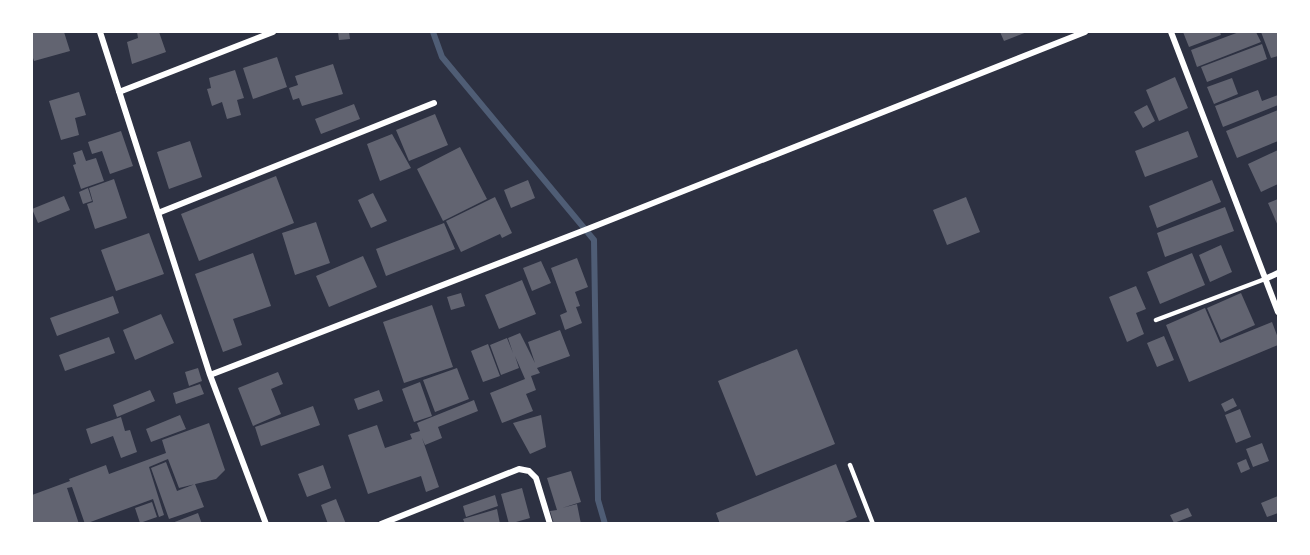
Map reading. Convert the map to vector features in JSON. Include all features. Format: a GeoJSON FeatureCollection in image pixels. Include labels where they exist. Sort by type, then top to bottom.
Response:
{"type":"FeatureCollection","features":[{"type":"Feature","properties":{"kind":"street"},"geometry":{"type":"LineString","coordinates":[[100,32],[210,375],[266,524]]}},
{"type":"Feature","properties":{"kind":"street"},"geometry":{"type":"LineString","coordinates":[[119,92],[273,32]]}},
{"type":"Feature","properties":{"kind":"street"},"geometry":{"type":"LineString","coordinates":[[210,375],[585,230],[1085,32]]}},
{"type":"Feature","properties":{"kind":"street"},"geometry":{"type":"LineString","coordinates":[[1171,32],[1278,312]]}},
{"type":"Feature","properties":{"kind":"street"},"geometry":{"type":"LineString","coordinates":[[158,213],[434,103]]}},
{"type":"Feature","properties":{"kind":"street"},"geometry":{"type":"LineString","coordinates":[[1265,279],[1278,273]]}},
{"type":"Feature","properties":{"kind":"street"},"geometry":{"type":"LineString","coordinates":[[381,524],[519,470],[529,471],[536,478],[550,524]]}},
{"type":"Feature","properties":{"kind":"lane"},"geometry":{"type":"LineString","coordinates":[[1156,320],[1265,279]]}},
{"type":"Feature","properties":{"kind":"lane"},"geometry":{"type":"LineString","coordinates":[[850,465],[873,524]]}},
{"type":"Feature","properties":{"kind":"building"},"geometry":{"type":"Polygon","coordinates":[[[32,32],[64,32],[70,51],[34,61],[32,32]]]}},
{"type":"Feature","properties":{"kind":"building"},"geometry":{"type":"Polygon","coordinates":[[[137,32],[159,32],[166,52],[132,64],[127,42],[138,38],[137,32]]]}},
{"type":"Feature","properties":{"kind":"building"},"geometry":{"type":"Polygon","coordinates":[[[338,32],[349,32],[350,39],[339,40],[338,32]]]}},
{"type":"Feature","properties":{"kind":"building"},"geometry":{"type":"Polygon","coordinates":[[[1000,32],[1027,32],[1004,41],[1000,32]]]}},
{"type":"Feature","properties":{"kind":"building"},"geometry":{"type":"Polygon","coordinates":[[[1183,32],[1220,32],[1221,35],[1189,47],[1183,32]]]}},
{"type":"Feature","properties":{"kind":"building"},"geometry":{"type":"Polygon","coordinates":[[[1239,32],[1256,32],[1261,42],[1197,67],[1191,50],[1239,32]]]}},
{"type":"Feature","properties":{"kind":"building"},"geometry":{"type":"Polygon","coordinates":[[[1261,32],[1278,32],[1278,56],[1271,58],[1261,32]]]}},
{"type":"Feature","properties":{"kind":"building"},"geometry":{"type":"Polygon","coordinates":[[[1262,44],[1267,59],[1207,82],[1201,67],[1262,44]]]}},
{"type":"Feature","properties":{"kind":"building"},"geometry":{"type":"Polygon","coordinates":[[[277,57],[287,87],[253,99],[243,68],[277,57]]]}},
{"type":"Feature","properties":{"kind":"building"},"geometry":{"type":"Polygon","coordinates":[[[333,64],[343,94],[302,106],[299,98],[293,100],[289,88],[298,85],[295,76],[333,64]]]}},
{"type":"Feature","properties":{"kind":"building"},"geometry":{"type":"Polygon","coordinates":[[[235,70],[244,98],[237,100],[241,115],[227,119],[222,102],[212,106],[207,89],[211,88],[209,78],[235,70]]]}},
{"type":"Feature","properties":{"kind":"building"},"geometry":{"type":"Polygon","coordinates":[[[1175,77],[1188,108],[1159,121],[1146,90],[1175,77]]]}},
{"type":"Feature","properties":{"kind":"building"},"geometry":{"type":"Polygon","coordinates":[[[1232,78],[1238,94],[1214,104],[1207,87],[1232,78]]]}},
{"type":"Feature","properties":{"kind":"building"},"geometry":{"type":"Polygon","coordinates":[[[1258,90],[1262,101],[1278,95],[1278,105],[1223,127],[1215,106],[1258,90]]]}},
{"type":"Feature","properties":{"kind":"building"},"geometry":{"type":"Polygon","coordinates":[[[79,92],[86,115],[75,118],[79,135],[61,140],[49,101],[79,92]]]}},
{"type":"Feature","properties":{"kind":"building"},"geometry":{"type":"Polygon","coordinates":[[[354,104],[360,119],[321,134],[315,119],[354,104]]]}},
{"type":"Feature","properties":{"kind":"building"},"geometry":{"type":"Polygon","coordinates":[[[1147,105],[1155,121],[1143,128],[1134,112],[1147,105]]]}},
{"type":"Feature","properties":{"kind":"building"},"geometry":{"type":"Polygon","coordinates":[[[1278,110],[1278,141],[1237,158],[1226,131],[1278,110]]]}},
{"type":"Feature","properties":{"kind":"building"},"geometry":{"type":"Polygon","coordinates":[[[435,114],[448,145],[409,161],[396,130],[435,114]]]}},
{"type":"Feature","properties":{"kind":"building"},"geometry":{"type":"Polygon","coordinates":[[[121,131],[133,166],[110,174],[102,151],[92,154],[88,142],[121,131]]]}},
{"type":"Feature","properties":{"kind":"building"},"geometry":{"type":"Polygon","coordinates":[[[1188,131],[1198,157],[1145,177],[1135,151],[1188,131]]]}},
{"type":"Feature","properties":{"kind":"building"},"geometry":{"type":"Polygon","coordinates":[[[392,134],[411,168],[380,181],[367,144],[392,134]]]}},
{"type":"Feature","properties":{"kind":"building"},"geometry":{"type":"Polygon","coordinates":[[[190,141],[202,177],[169,189],[157,152],[190,141]]]}},
{"type":"Feature","properties":{"kind":"building"},"geometry":{"type":"Polygon","coordinates":[[[460,147],[487,199],[443,221],[417,169],[460,147]]]}},
{"type":"Feature","properties":{"kind":"building"},"geometry":{"type":"Polygon","coordinates":[[[82,150],[86,161],[96,158],[104,181],[81,189],[73,165],[76,164],[73,153],[82,150]]]}},
{"type":"Feature","properties":{"kind":"building"},"geometry":{"type":"Polygon","coordinates":[[[1278,150],[1278,184],[1261,192],[1248,164],[1278,150]]]}},
{"type":"Feature","properties":{"kind":"building"},"geometry":{"type":"Polygon","coordinates":[[[276,176],[294,223],[199,261],[181,214],[276,176]]]}},
{"type":"Feature","properties":{"kind":"building"},"geometry":{"type":"Polygon","coordinates":[[[114,179],[127,218],[95,229],[87,204],[93,202],[89,188],[114,179]]]}},
{"type":"Feature","properties":{"kind":"building"},"geometry":{"type":"Polygon","coordinates":[[[528,180],[535,198],[511,208],[504,190],[528,180]]]}},
{"type":"Feature","properties":{"kind":"building"},"geometry":{"type":"Polygon","coordinates":[[[1212,180],[1221,202],[1157,228],[1149,206],[1212,180]]]}},
{"type":"Feature","properties":{"kind":"building"},"geometry":{"type":"Polygon","coordinates":[[[88,188],[92,201],[83,204],[79,192],[88,188]]]}},
{"type":"Feature","properties":{"kind":"building"},"geometry":{"type":"Polygon","coordinates":[[[373,193],[387,221],[371,228],[358,200],[373,193]]]}},
{"type":"Feature","properties":{"kind":"building"},"geometry":{"type":"Polygon","coordinates":[[[64,196],[70,210],[38,223],[32,209],[64,196]]]}},
{"type":"Feature","properties":{"kind":"building"},"geometry":{"type":"Polygon","coordinates":[[[495,197],[512,233],[502,238],[500,234],[461,252],[446,221],[495,197]]]}},
{"type":"Feature","properties":{"kind":"building"},"geometry":{"type":"Polygon","coordinates":[[[966,197],[980,232],[947,245],[933,210],[966,197]]]}},
{"type":"Feature","properties":{"kind":"building"},"geometry":{"type":"Polygon","coordinates":[[[1278,199],[1278,226],[1268,203],[1278,199]]]}},
{"type":"Feature","properties":{"kind":"building"},"geometry":{"type":"Polygon","coordinates":[[[1225,207],[1234,231],[1165,257],[1157,233],[1225,207]]]}},
{"type":"Feature","properties":{"kind":"building"},"geometry":{"type":"Polygon","coordinates":[[[316,222],[330,263],[295,275],[282,233],[316,222]]]}},
{"type":"Feature","properties":{"kind":"building"},"geometry":{"type":"Polygon","coordinates":[[[444,223],[455,249],[386,276],[376,249],[444,223]]]}},
{"type":"Feature","properties":{"kind":"building"},"geometry":{"type":"Polygon","coordinates":[[[149,233],[164,274],[116,291],[101,250],[149,233]]]}},
{"type":"Feature","properties":{"kind":"building"},"geometry":{"type":"Polygon","coordinates":[[[1221,245],[1232,272],[1210,282],[1199,255],[1221,245]]]}},
{"type":"Feature","properties":{"kind":"building"},"geometry":{"type":"Polygon","coordinates":[[[253,253],[271,306],[233,319],[242,345],[223,352],[195,274],[253,253]]]}},
{"type":"Feature","properties":{"kind":"building"},"geometry":{"type":"Polygon","coordinates":[[[1192,253],[1205,285],[1160,304],[1147,272],[1192,253]]]}},
{"type":"Feature","properties":{"kind":"building"},"geometry":{"type":"Polygon","coordinates":[[[363,256],[377,287],[329,307],[316,276],[363,256]]]}},
{"type":"Feature","properties":{"kind":"building"},"geometry":{"type":"Polygon","coordinates":[[[577,258],[588,287],[575,292],[580,306],[576,307],[582,323],[565,330],[560,315],[567,312],[551,268],[577,258]]]}},
{"type":"Feature","properties":{"kind":"building"},"geometry":{"type":"Polygon","coordinates":[[[541,261],[551,283],[532,291],[523,268],[541,261]]]}},
{"type":"Feature","properties":{"kind":"building"},"geometry":{"type":"Polygon","coordinates":[[[522,280],[536,314],[499,329],[485,295],[522,280]]]}},
{"type":"Feature","properties":{"kind":"building"},"geometry":{"type":"Polygon","coordinates":[[[1136,286],[1146,309],[1136,313],[1144,334],[1127,342],[1109,297],[1136,286]]]}},
{"type":"Feature","properties":{"kind":"building"},"geometry":{"type":"Polygon","coordinates":[[[461,293],[465,306],[451,310],[447,297],[461,293]]]}},
{"type":"Feature","properties":{"kind":"building"},"geometry":{"type":"Polygon","coordinates":[[[1241,293],[1255,325],[1221,340],[1207,308],[1241,293]]]}},
{"type":"Feature","properties":{"kind":"building"},"geometry":{"type":"Polygon","coordinates":[[[113,296],[119,313],[57,336],[50,318],[113,296]]]}},
{"type":"Feature","properties":{"kind":"building"},"geometry":{"type":"Polygon","coordinates":[[[432,305],[453,367],[404,383],[383,322],[432,305]]]}},
{"type":"Feature","properties":{"kind":"building"},"geometry":{"type":"Polygon","coordinates":[[[1205,308],[1220,343],[1272,322],[1278,345],[1189,382],[1166,325],[1205,308]]]}},
{"type":"Feature","properties":{"kind":"building"},"geometry":{"type":"Polygon","coordinates":[[[161,314],[174,343],[135,360],[123,330],[161,314]]]}},
{"type":"Feature","properties":{"kind":"building"},"geometry":{"type":"Polygon","coordinates":[[[560,330],[570,356],[537,368],[540,373],[531,376],[536,390],[526,394],[533,411],[502,423],[490,393],[525,379],[515,356],[519,368],[501,375],[490,345],[507,338],[513,353],[508,338],[520,333],[535,363],[528,342],[560,330]]]}},
{"type":"Feature","properties":{"kind":"building"},"geometry":{"type":"Polygon","coordinates":[[[1164,336],[1174,360],[1157,367],[1147,343],[1164,336]]]}},
{"type":"Feature","properties":{"kind":"building"},"geometry":{"type":"Polygon","coordinates":[[[109,337],[115,353],[65,371],[59,355],[109,337]]]}},
{"type":"Feature","properties":{"kind":"building"},"geometry":{"type":"Polygon","coordinates":[[[488,344],[500,376],[483,382],[471,351],[488,344]]]}},
{"type":"Feature","properties":{"kind":"building"},"geometry":{"type":"Polygon","coordinates":[[[797,349],[835,444],[756,476],[718,381],[797,349]]]}},
{"type":"Feature","properties":{"kind":"building"},"geometry":{"type":"Polygon","coordinates":[[[198,368],[202,381],[189,386],[185,372],[198,368]]]}},
{"type":"Feature","properties":{"kind":"building"},"geometry":{"type":"Polygon","coordinates":[[[457,368],[469,399],[435,412],[423,380],[457,368]]]}},
{"type":"Feature","properties":{"kind":"building"},"geometry":{"type":"Polygon","coordinates":[[[278,372],[283,384],[271,389],[281,414],[253,426],[238,388],[278,372]]]}},
{"type":"Feature","properties":{"kind":"building"},"geometry":{"type":"Polygon","coordinates":[[[420,382],[432,416],[414,422],[402,389],[420,382]]]}},
{"type":"Feature","properties":{"kind":"building"},"geometry":{"type":"Polygon","coordinates":[[[200,384],[204,394],[176,404],[173,393],[200,384]]]}},
{"type":"Feature","properties":{"kind":"building"},"geometry":{"type":"Polygon","coordinates":[[[150,390],[155,401],[117,417],[113,405],[150,390]]]}},
{"type":"Feature","properties":{"kind":"building"},"geometry":{"type":"Polygon","coordinates":[[[379,390],[383,401],[358,410],[354,399],[379,390]]]}},
{"type":"Feature","properties":{"kind":"building"},"geometry":{"type":"Polygon","coordinates":[[[1233,398],[1237,406],[1225,412],[1221,404],[1233,398]]]}},
{"type":"Feature","properties":{"kind":"building"},"geometry":{"type":"Polygon","coordinates":[[[474,400],[478,411],[438,427],[442,438],[425,445],[422,438],[439,487],[426,492],[421,476],[368,494],[348,435],[377,425],[385,448],[412,439],[410,434],[420,431],[417,423],[474,400]]]}},
{"type":"Feature","properties":{"kind":"building"},"geometry":{"type":"Polygon","coordinates":[[[313,406],[320,425],[261,446],[255,427],[313,406]]]}},
{"type":"Feature","properties":{"kind":"building"},"geometry":{"type":"Polygon","coordinates":[[[1240,409],[1251,437],[1236,443],[1225,415],[1240,409]]]}},
{"type":"Feature","properties":{"kind":"building"},"geometry":{"type":"Polygon","coordinates":[[[180,415],[186,429],[151,442],[146,429],[180,415]]]}},
{"type":"Feature","properties":{"kind":"building"},"geometry":{"type":"Polygon","coordinates":[[[541,415],[546,447],[530,454],[513,423],[541,415]]]}},
{"type":"Feature","properties":{"kind":"building"},"geometry":{"type":"Polygon","coordinates":[[[121,417],[125,431],[130,430],[137,452],[121,458],[113,436],[91,444],[86,429],[121,417]]]}},
{"type":"Feature","properties":{"kind":"building"},"geometry":{"type":"Polygon","coordinates":[[[209,423],[225,470],[216,479],[179,488],[168,459],[149,467],[164,515],[159,517],[153,499],[85,524],[72,487],[67,488],[79,524],[32,524],[32,495],[106,465],[109,474],[166,453],[162,440],[209,423]]]}},
{"type":"Feature","properties":{"kind":"building"},"geometry":{"type":"Polygon","coordinates":[[[1262,443],[1269,461],[1253,467],[1246,449],[1262,443]]]}},
{"type":"Feature","properties":{"kind":"building"},"geometry":{"type":"Polygon","coordinates":[[[1246,459],[1250,469],[1241,473],[1237,463],[1246,459]]]}},
{"type":"Feature","properties":{"kind":"building"},"geometry":{"type":"Polygon","coordinates":[[[166,462],[177,491],[195,484],[204,507],[169,519],[151,468],[166,462]]]}},
{"type":"Feature","properties":{"kind":"building"},"geometry":{"type":"Polygon","coordinates":[[[836,464],[857,517],[840,524],[720,524],[716,513],[836,464]]]}},
{"type":"Feature","properties":{"kind":"building"},"geometry":{"type":"Polygon","coordinates":[[[323,465],[331,488],[307,497],[298,474],[323,465]]]}},
{"type":"Feature","properties":{"kind":"building"},"geometry":{"type":"Polygon","coordinates":[[[571,471],[581,502],[562,508],[577,504],[581,524],[554,524],[550,511],[557,510],[547,478],[571,471]]]}},
{"type":"Feature","properties":{"kind":"building"},"geometry":{"type":"Polygon","coordinates":[[[522,488],[530,518],[509,524],[501,494],[522,488]]]}},
{"type":"Feature","properties":{"kind":"building"},"geometry":{"type":"Polygon","coordinates":[[[495,495],[498,506],[466,517],[463,506],[495,495]]]}},
{"type":"Feature","properties":{"kind":"building"},"geometry":{"type":"Polygon","coordinates":[[[1278,496],[1278,513],[1267,517],[1261,503],[1278,496]]]}},
{"type":"Feature","properties":{"kind":"building"},"geometry":{"type":"Polygon","coordinates":[[[336,499],[346,524],[328,524],[321,505],[336,499]]]}},
{"type":"Feature","properties":{"kind":"building"},"geometry":{"type":"Polygon","coordinates":[[[152,502],[157,517],[140,523],[135,508],[152,502]]]}},
{"type":"Feature","properties":{"kind":"building"},"geometry":{"type":"Polygon","coordinates":[[[1188,508],[1192,516],[1174,523],[1170,515],[1188,508]]]}},
{"type":"Feature","properties":{"kind":"building"},"geometry":{"type":"Polygon","coordinates":[[[497,509],[500,524],[465,524],[463,519],[497,509]]]}},
{"type":"Feature","properties":{"kind":"building"},"geometry":{"type":"Polygon","coordinates":[[[198,513],[202,524],[172,524],[172,523],[198,513]]]}},
{"type":"Feature","properties":{"kind":"waterway"},"geometry":{"type":"LineString","coordinates":[[433,32],[442,57],[594,240],[598,500],[605,524]]}}]}
